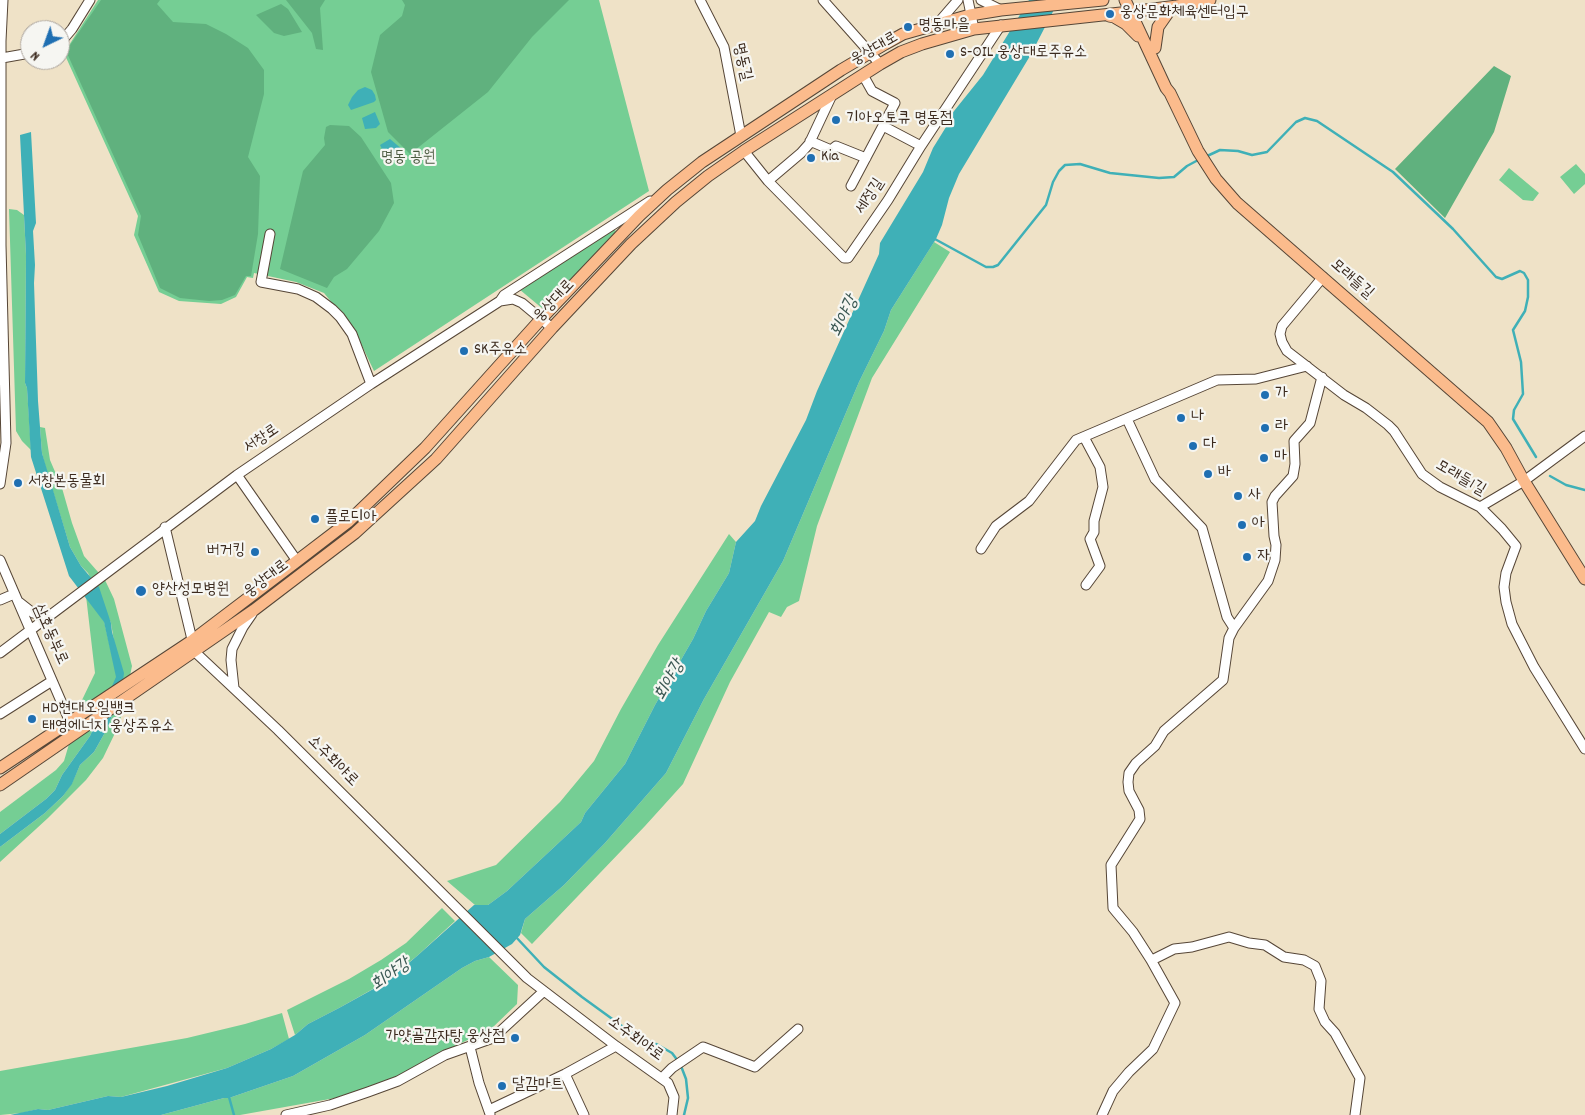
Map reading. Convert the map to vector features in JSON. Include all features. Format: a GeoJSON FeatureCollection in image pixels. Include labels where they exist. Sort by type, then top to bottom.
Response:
{"type":"FeatureCollection","features":[{"type":"Feature","properties":{"kind":"main road","name":"웅상대로"},"geometry":{"type":"LineString","coordinates":[[0,768],[193,640],[348,522],[425,448],[541,319],[640,216],[667,190],[702,162],[871,52],[903,34],[970,15],[1103,0]]}},
{"type":"Feature","properties":{"kind":"main road","name":"모래들길"},"geometry":{"type":"LineString","coordinates":[[1125,0],[1134,12],[1172,89],[1170,93],[1198,151],[1216,179],[1237,203],[1488,422],[1585,579]]}},
{"type":"Feature","properties":{"kind":"main road","name":"모래들길"},"geometry":{"type":"LineString","coordinates":[[1133,0],[1134,12]]}},
{"type":"Feature","properties":{"kind":"main road","name":"웅상대로"},"geometry":{"type":"LineString","coordinates":[[0,785],[195,652],[254,610],[355,533],[436,459],[552,328],[630,244],[676,202],[708,176],[744,151],[880,64],[901,52],[922,44],[974,28],[1134,12],[1210,0]]}},
{"type":"Feature","properties":{"kind":"main road"},"geometry":{"type":"LineString","coordinates":[[1104,15],[1114,17],[1126,24],[1151,49],[1158,27],[1172,7]]}},
{"type":"Feature","properties":{"kind":"street"},"geometry":{"type":"LineString","coordinates":[[0,484],[6,443],[2,378],[0,245],[3,0]]}},
{"type":"Feature","properties":{"kind":"street"},"geometry":{"type":"LineString","coordinates":[[70,31],[90,0]]}},
{"type":"Feature","properties":{"kind":"street","name":"명동길"},"geometry":{"type":"LineString","coordinates":[[700,0],[724,47],[741,136]]}},
{"type":"Feature","properties":{"kind":"street"},"geometry":{"type":"LineString","coordinates":[[823,0],[880,64]]}},
{"type":"Feature","properties":{"kind":"street"},"geometry":{"type":"LineString","coordinates":[[938,24],[958,0]]}},
{"type":"Feature","properties":{"kind":"street"},"geometry":{"type":"LineString","coordinates":[[968,0],[974,28]]}},
{"type":"Feature","properties":{"kind":"street"},"geometry":{"type":"LineString","coordinates":[[981,0],[1001,10]]}},
{"type":"Feature","properties":{"kind":"street","name":"세정길"},"geometry":{"type":"LineString","coordinates":[[744,151],[768,181],[844,258],[848,258],[888,200],[921,146],[1001,25]]}},
{"type":"Feature","properties":{"kind":"street"},"geometry":{"type":"LineString","coordinates":[[2,58],[20,55]]}},
{"type":"Feature","properties":{"kind":"street"},"geometry":{"type":"LineString","coordinates":[[851,186],[895,103],[872,91],[863,75]]}},
{"type":"Feature","properties":{"kind":"street"},"geometry":{"type":"LineString","coordinates":[[768,181],[801,153],[810,141],[832,95]]}},
{"type":"Feature","properties":{"kind":"street"},"geometry":{"type":"LineString","coordinates":[[883,126],[921,146]]}},
{"type":"Feature","properties":{"kind":"street"},"geometry":{"type":"LineString","coordinates":[[810,141],[831,150],[836,146],[866,158]]}},
{"type":"Feature","properties":{"kind":"street","name":"서창로"},"geometry":{"type":"LineString","coordinates":[[0,653],[165,527],[237,475],[371,384],[500,301],[504,294],[667,190]]}},
{"type":"Feature","properties":{"kind":"street"},"geometry":{"type":"LineString","coordinates":[[270,234],[261,282],[298,289],[316,297],[332,308],[352,334],[371,384]]}},
{"type":"Feature","properties":{"kind":"street","name":"모래들1길"},"geometry":{"type":"LineString","coordinates":[[1323,277],[1282,326],[1280,334],[1282,342],[1287,351],[1388,425],[1422,474],[1440,487],[1480,507],[1516,546],[1506,573],[1504,587],[1512,624],[1534,667],[1585,749]]}},
{"type":"Feature","properties":{"kind":"street"},"geometry":{"type":"LineString","coordinates":[[500,301],[513,299],[522,303],[552,328]]}},
{"type":"Feature","properties":{"kind":"street"},"geometry":{"type":"LineString","coordinates":[[522,303],[530,319],[529,332]]}},
{"type":"Feature","properties":{"kind":"street"},"geometry":{"type":"LineString","coordinates":[[981,549],[996,526],[1029,501],[1076,440],[1217,380],[1256,379],[1307,366]]}},
{"type":"Feature","properties":{"kind":"street"},"geometry":{"type":"LineString","coordinates":[[1102,1115],[1114,1091],[1124,1078],[1153,1049],[1174,1003],[1152,960],[1133,932],[1113,908],[1111,865],[1140,819],[1139,810],[1130,791],[1129,773],[1136,763],[1155,746],[1164,731],[1223,680],[1229,638],[1234,628],[1268,581],[1275,560],[1276,545],[1272,502],[1293,476],[1295,464],[1294,441],[1310,423],[1322,377]]}},
{"type":"Feature","properties":{"kind":"street"},"geometry":{"type":"LineString","coordinates":[[1127,419],[1155,479],[1202,528],[1227,617],[1234,628]]}},
{"type":"Feature","properties":{"kind":"street"},"geometry":{"type":"LineString","coordinates":[[1480,507],[1524,481],[1585,436]]}},
{"type":"Feature","properties":{"kind":"street"},"geometry":{"type":"LineString","coordinates":[[1084,437],[1100,467],[1102,487],[1094,521],[1094,532],[1090,539],[1100,566],[1086,585]]}},
{"type":"Feature","properties":{"kind":"street"},"geometry":{"type":"LineString","coordinates":[[237,475],[297,561]]}},
{"type":"Feature","properties":{"kind":"street"},"geometry":{"type":"LineString","coordinates":[[165,527],[195,652]]}},
{"type":"Feature","properties":{"kind":"street","name":"삼호동부로"},"geometry":{"type":"LineString","coordinates":[[0,560],[52,681],[73,720]]}},
{"type":"Feature","properties":{"kind":"street"},"geometry":{"type":"LineString","coordinates":[[0,600],[15,596],[33,613],[50,615]]}},
{"type":"Feature","properties":{"kind":"street"},"geometry":{"type":"LineString","coordinates":[[234,688],[231,660],[232,649],[254,610]]}},
{"type":"Feature","properties":{"kind":"street","name":"소주회야로"},"geometry":{"type":"LineString","coordinates":[[195,652],[396,847],[527,978],[668,1083],[674,1097],[672,1115]]}},
{"type":"Feature","properties":{"kind":"street"},"geometry":{"type":"LineString","coordinates":[[0,714],[52,681]]}},
{"type":"Feature","properties":{"kind":"street"},"geometry":{"type":"LineString","coordinates":[[1152,960],[1174,949],[1192,947],[1230,937],[1249,943],[1265,945],[1284,957],[1304,960],[1315,966],[1321,981],[1319,1009],[1360,1078],[1355,1115]]}},
{"type":"Feature","properties":{"kind":"street"},"geometry":{"type":"LineString","coordinates":[[286,1115],[330,1105],[398,1081],[446,1056],[498,1035],[544,991]]}},
{"type":"Feature","properties":{"kind":"street","name":"소주회야로"},"geometry":{"type":"LineString","coordinates":[[662,1078],[672,1068],[703,1047],[755,1068],[798,1029]]}},
{"type":"Feature","properties":{"kind":"street"},"geometry":{"type":"LineString","coordinates":[[470,1047],[490,1112],[616,1046]]}},
{"type":"Feature","properties":{"kind":"street"},"geometry":{"type":"LineString","coordinates":[[565,1074],[584,1115]]}},
{"type":"Feature","properties":{"kind":"green space","name":"명동 공원"},"geometry":{"type":"Polygon","coordinates":[[[98,0],[599,0],[649,191],[374,371],[355,331],[324,293],[296,282],[254,273],[253,278],[247,277],[236,297],[221,304],[179,301],[159,292],[134,235],[138,216],[70,66],[70,44],[98,0]]]}},
{"type":"Feature","properties":{"kind":"green space"},"geometry":{"type":"Polygon","coordinates":[[[101,0],[160,0],[157,4],[173,22],[206,24],[226,34],[248,48],[264,70],[264,94],[248,157],[260,176],[258,234],[251,276],[246,276],[235,295],[222,300],[209,301],[180,298],[160,288],[138,235],[141,216],[70,60],[70,45],[101,0]]]}},
{"type":"Feature","properties":{"kind":"green space"},"geometry":{"type":"Polygon","coordinates":[[[286,0],[325,0],[320,8],[323,50],[316,49],[312,33],[286,0]]]}},
{"type":"Feature","properties":{"kind":"green space"},"geometry":{"type":"Polygon","coordinates":[[[402,0],[569,0],[532,37],[488,92],[410,154],[388,132],[371,72],[380,35],[402,16],[405,5],[402,0]]]}},
{"type":"Feature","properties":{"kind":"green space"},"geometry":{"type":"Polygon","coordinates":[[[281,4],[288,9],[302,32],[284,36],[274,33],[256,15],[281,4]]]}},
{"type":"Feature","properties":{"kind":"green space"},"geometry":{"type":"Polygon","coordinates":[[[1494,66],[1511,76],[1494,132],[1445,218],[1395,169],[1494,66]]]}},
{"type":"Feature","properties":{"kind":"green space"},"geometry":{"type":"Polygon","coordinates":[[[330,125],[349,126],[361,137],[391,183],[394,203],[379,231],[347,269],[334,277],[327,288],[280,269],[303,171],[325,145],[326,127],[330,125]]]}},
{"type":"Feature","properties":{"kind":"green space"},"geometry":{"type":"Polygon","coordinates":[[[1576,164],[1585,174],[1585,184],[1574,194],[1560,177],[1576,164]]]}},
{"type":"Feature","properties":{"kind":"green space"},"geometry":{"type":"Polygon","coordinates":[[[1509,168],[1539,193],[1533,201],[1523,200],[1499,180],[1509,168]]]}},
{"type":"Feature","properties":{"kind":"green space"},"geometry":{"type":"Polygon","coordinates":[[[9,209],[17,210],[24,215],[26,255],[25,383],[27,388],[31,450],[16,431],[9,209]]]}},
{"type":"Feature","properties":{"kind":"green space"},"geometry":{"type":"Polygon","coordinates":[[[612,229],[615,229],[616,233],[543,309],[519,289],[612,229]]]}},
{"type":"Feature","properties":{"kind":"green space"},"geometry":{"type":"Polygon","coordinates":[[[934,242],[950,252],[872,378],[817,526],[799,601],[787,607],[781,617],[769,612],[730,682],[683,784],[532,944],[521,933],[525,919],[564,885],[605,843],[666,773],[704,699],[783,561],[859,382],[884,331],[891,310],[934,242]]]}},
{"type":"Feature","properties":{"kind":"green space"},"geometry":{"type":"Polygon","coordinates":[[[40,427],[45,428],[50,460],[62,488],[84,556],[105,580],[114,599],[132,666],[122,714],[103,758],[86,780],[0,862],[0,847],[45,813],[63,796],[72,783],[80,765],[94,752],[107,729],[122,689],[111,623],[88,573],[81,566],[70,547],[42,453],[40,427]]]}},
{"type":"Feature","properties":{"kind":"green space"},"geometry":{"type":"Polygon","coordinates":[[[729,534],[736,542],[729,573],[706,611],[693,639],[655,705],[625,764],[585,813],[581,822],[507,891],[488,905],[475,905],[447,881],[496,865],[560,802],[594,761],[658,645],[729,534]]]}},
{"type":"Feature","properties":{"kind":"green space"},"geometry":{"type":"Polygon","coordinates":[[[86,596],[104,621],[117,677],[90,736],[62,775],[55,790],[0,834],[0,812],[56,770],[64,761],[82,700],[95,673],[86,596]]]}},
{"type":"Feature","properties":{"kind":"green space"},"geometry":{"type":"Polygon","coordinates":[[[442,908],[455,921],[417,956],[380,985],[308,1024],[295,1035],[287,1010],[349,979],[381,960],[406,943],[442,908]]]}},
{"type":"Feature","properties":{"kind":"green space"},"geometry":{"type":"Polygon","coordinates":[[[489,957],[518,985],[517,1004],[491,1029],[397,1077],[341,1097],[240,1115],[161,1115],[229,1098],[293,1076],[365,1035],[462,968],[475,961],[489,957]]]}},
{"type":"Feature","properties":{"kind":"green space"},"geometry":{"type":"Polygon","coordinates":[[[282,1013],[289,1039],[227,1068],[121,1097],[108,1096],[48,1110],[38,1109],[0,1115],[0,1071],[187,1038],[282,1013]]]}},
{"type":"Feature","properties":{"kind":"water","name":"회야강"},"geometry":{"type":"Polygon","coordinates":[[[1029,0],[1059,0],[1030,56],[959,174],[936,239],[891,310],[884,331],[859,382],[783,561],[704,699],[666,773],[605,843],[564,885],[525,919],[520,935],[512,944],[489,957],[475,961],[462,968],[365,1035],[293,1076],[229,1098],[161,1115],[10,1115],[38,1109],[48,1110],[108,1096],[121,1097],[167,1086],[227,1068],[271,1049],[295,1035],[308,1024],[386,982],[474,905],[488,905],[507,891],[581,822],[585,813],[625,764],[655,705],[693,639],[706,611],[729,573],[736,542],[755,521],[806,420],[817,391],[879,254],[880,243],[923,172],[950,116],[983,75],[1029,0]]]}},
{"type":"Feature","properties":{"kind":"water"},"geometry":{"type":"Polygon","coordinates":[[[365,87],[372,90],[376,100],[351,110],[348,105],[352,97],[358,90],[365,87]]]}},
{"type":"Feature","properties":{"kind":"water"},"geometry":{"type":"Polygon","coordinates":[[[375,112],[380,124],[376,128],[365,129],[362,118],[375,112]]]}},
{"type":"Feature","properties":{"kind":"water"},"geometry":{"type":"Polygon","coordinates":[[[31,132],[36,223],[33,231],[38,401],[42,453],[70,547],[81,566],[99,587],[124,673],[122,689],[107,729],[94,752],[80,765],[72,784],[63,796],[45,813],[0,847],[0,834],[55,790],[62,775],[90,736],[116,677],[104,622],[69,576],[31,457],[27,388],[25,383],[26,255],[20,135],[31,132]]]}},
{"type":"Feature","properties":{"kind":"water"},"geometry":{"type":"Polygon","coordinates":[[[390,139],[403,150],[392,161],[387,159],[380,145],[390,139]]]}},
{"type":"Feature","properties":{"kind":"waterway"},"geometry":{"type":"LineString","coordinates":[[1205,157],[1220,150],[1238,151],[1252,155],[1267,152],[1296,122],[1305,118],[1317,121],[1393,172],[1453,229],[1496,277],[1502,279],[1520,271],[1524,273],[1528,280],[1528,297],[1525,311],[1513,330],[1521,362],[1523,394],[1514,410],[1513,419],[1536,457]]}},
{"type":"Feature","properties":{"kind":"waterway"},"geometry":{"type":"LineString","coordinates":[[933,238],[986,267],[993,267],[998,265],[1046,205],[1053,182],[1065,165],[1080,164],[1110,173],[1159,178],[1174,177],[1187,166],[1200,159]]}},
{"type":"Feature","properties":{"kind":"waterway"},"geometry":{"type":"LineString","coordinates":[[1550,476],[1566,485],[1585,490]]}},
{"type":"Feature","properties":{"kind":"waterway"},"geometry":{"type":"LineString","coordinates":[[515,936],[544,967],[582,997],[633,1034],[672,1053],[678,1061]]}},
{"type":"Feature","properties":{"kind":"waterway"},"geometry":{"type":"LineString","coordinates":[[681,1066],[686,1079],[688,1098],[684,1115]]}},
{"type":"Feature","properties":{"kind":"waterway"},"geometry":{"type":"LineString","coordinates":[[229,1097],[234,1115]]}},
{"type":"Feature","properties":{"kind":"place","name":"웅상문화체육센터입구"},"geometry":{"type":"Point","coordinates":[1110,14]}},
{"type":"Feature","properties":{"kind":"place","name":"명동마을"},"geometry":{"type":"Point","coordinates":[908,27]}},
{"type":"Feature","properties":{"kind":"place","name":"S-OIL 웅상대로주유소"},"geometry":{"type":"Point","coordinates":[950,54]}},
{"type":"Feature","properties":{"kind":"place","name":"기아오토큐 명동점"},"geometry":{"type":"Point","coordinates":[836,120]}},
{"type":"Feature","properties":{"kind":"place","name":"Kia"},"geometry":{"type":"Point","coordinates":[811,158]}},
{"type":"Feature","properties":{"kind":"place","name":"SK주유소"},"geometry":{"type":"Point","coordinates":[464,351]}},
{"type":"Feature","properties":{"kind":"place","name":"가"},"geometry":{"type":"Point","coordinates":[1265,395]}},
{"type":"Feature","properties":{"kind":"place","name":"나"},"geometry":{"type":"Point","coordinates":[1181,418]}},
{"type":"Feature","properties":{"kind":"place","name":"라"},"geometry":{"type":"Point","coordinates":[1265,428]}},
{"type":"Feature","properties":{"kind":"place","name":"다"},"geometry":{"type":"Point","coordinates":[1193,446]}},
{"type":"Feature","properties":{"kind":"place","name":"마"},"geometry":{"type":"Point","coordinates":[1264,458]}},
{"type":"Feature","properties":{"kind":"place","name":"바"},"geometry":{"type":"Point","coordinates":[1208,474]}},
{"type":"Feature","properties":{"kind":"place","name":"서창본동물회"},"geometry":{"type":"Point","coordinates":[18,483]}},
{"type":"Feature","properties":{"kind":"place","name":"사"},"geometry":{"type":"Point","coordinates":[1238,496]}},
{"type":"Feature","properties":{"kind":"place","name":"플로디아"},"geometry":{"type":"Point","coordinates":[315,519]}},
{"type":"Feature","properties":{"kind":"place","name":"아"},"geometry":{"type":"Point","coordinates":[1242,525]}},
{"type":"Feature","properties":{"kind":"place","name":"버거킹"},"geometry":{"type":"Point","coordinates":[255,552]}},
{"type":"Feature","properties":{"kind":"place","name":"자"},"geometry":{"type":"Point","coordinates":[1247,557]}},
{"type":"Feature","properties":{"kind":"place","name":"양산성모병원"},"geometry":{"type":"Point","coordinates":[141,591]}},
{"type":"Feature","properties":{"kind":"place","name":"HD현대오일뱅크 태영에너지 웅상주유소"},"geometry":{"type":"Point","coordinates":[32,719]}},
{"type":"Feature","properties":{"kind":"place","name":"가얏골감자탕 웅상점"},"geometry":{"type":"Point","coordinates":[515,1038]}},
{"type":"Feature","properties":{"kind":"place","name":"달감마트"},"geometry":{"type":"Point","coordinates":[502,1086]}}]}
